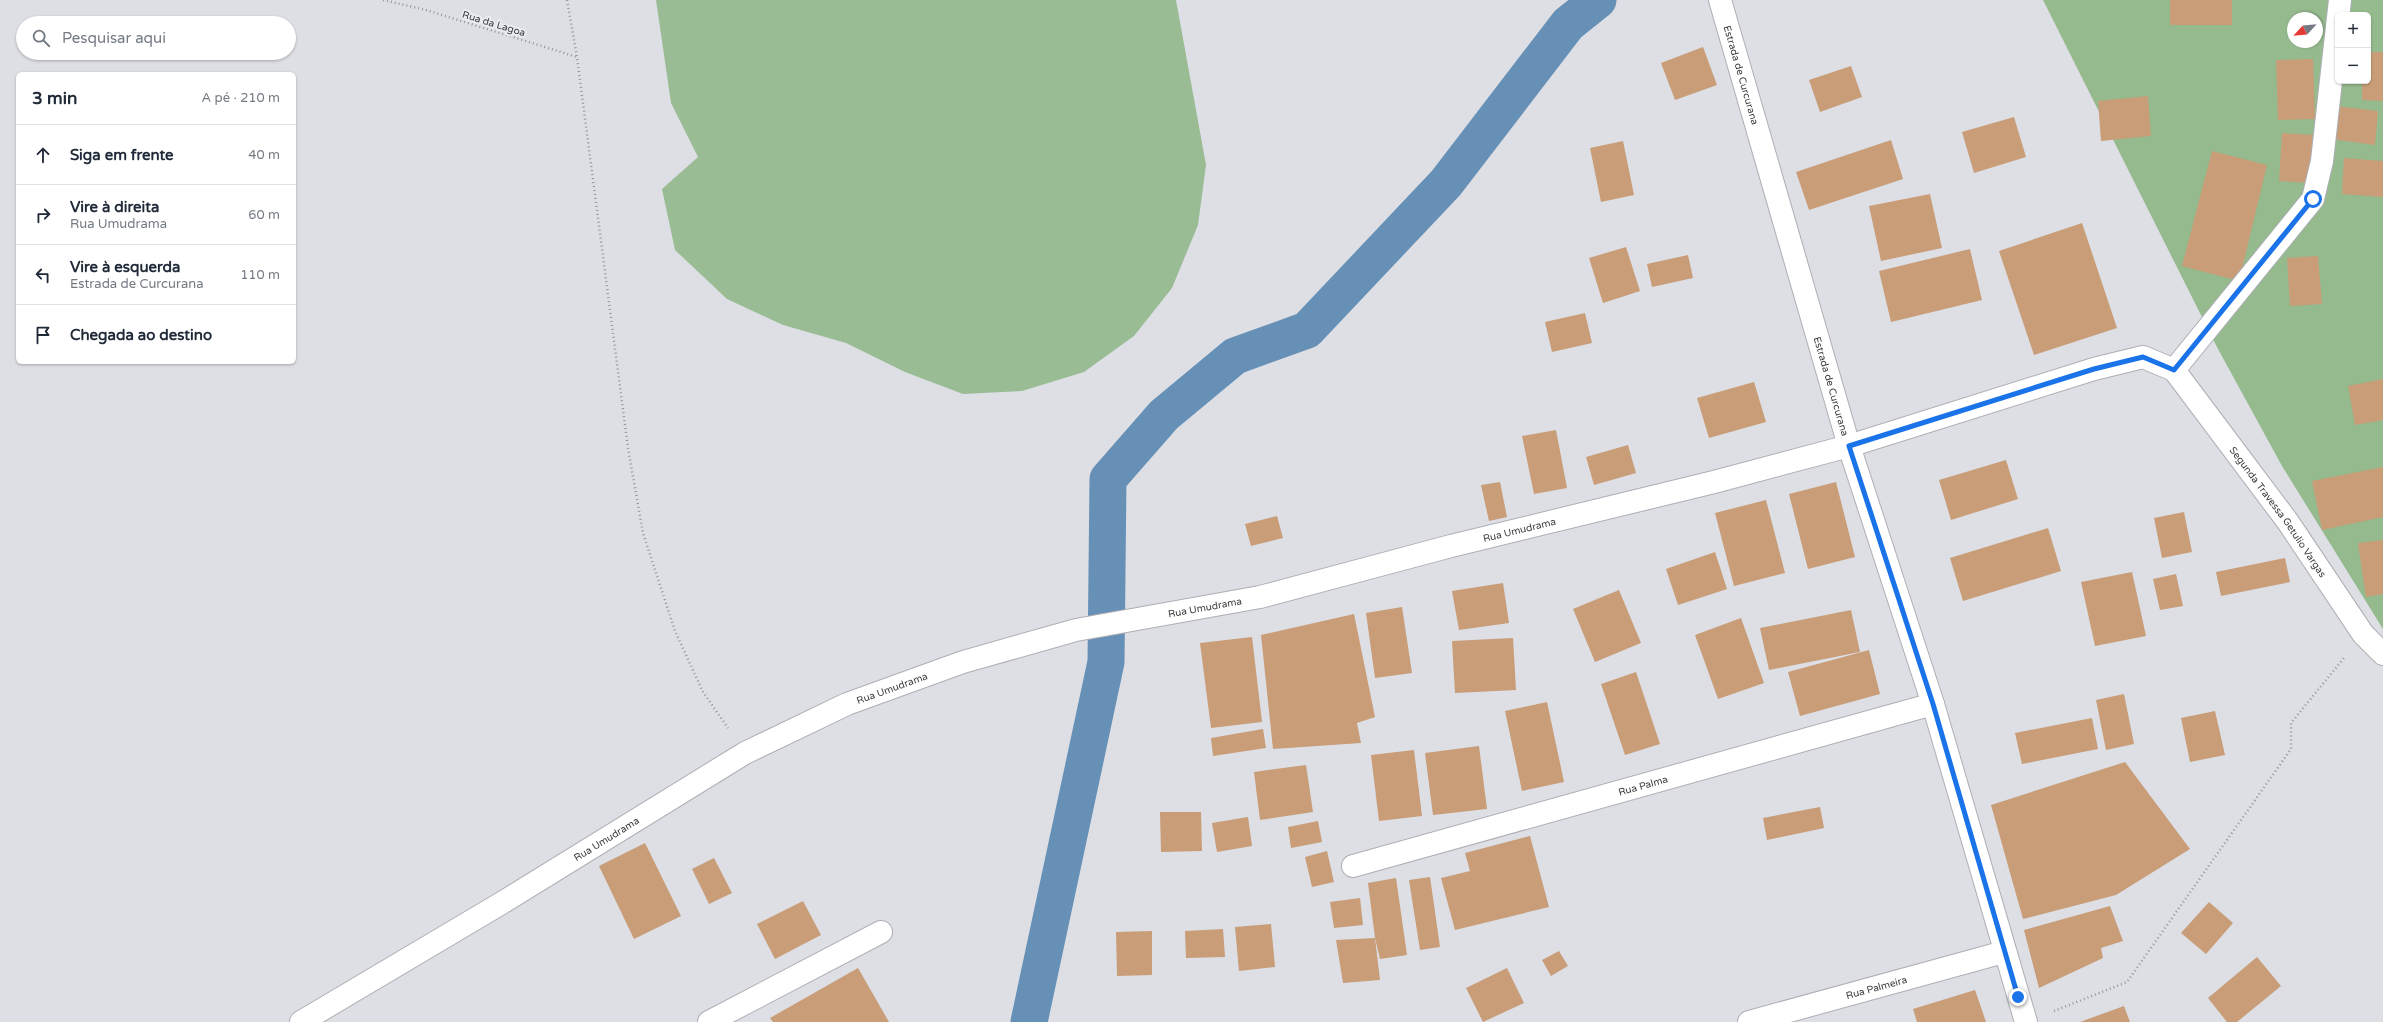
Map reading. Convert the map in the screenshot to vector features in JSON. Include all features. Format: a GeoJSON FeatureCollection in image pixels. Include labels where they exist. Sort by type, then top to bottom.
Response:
{"type":"FeatureCollection","features":[{"type":"Feature","properties":{"kind":"street","name":"Estrada de Curcurana"},"geometry":{"type":"LineString","coordinates":[[1720,0],[1849,446],[1933,704],[2004,952],[2026,1022]]}},
{"type":"Feature","properties":{"kind":"street"},"geometry":{"type":"LineString","coordinates":[[2174,370],[2313,199],[2322,161],[2340,0]]}},
{"type":"Feature","properties":{"kind":"street","name":"Rua Umudrama"},"geometry":{"type":"LineString","coordinates":[[301,1022],[500,904],[745,754],[847,704],[963,662],[1076,630],[1260,597],[1451,546],[1714,482],[1849,446],[2094,369],[2143,357],[2174,370]]}},
{"type":"Feature","properties":{"kind":"street","name":"Segunda Travessa Getulio Vargas"},"geometry":{"type":"LineString","coordinates":[[2174,370],[2288,522],[2363,634],[2383,654]]}},
{"type":"Feature","properties":{"kind":"street","name":"Rua Palma"},"geometry":{"type":"LineString","coordinates":[[1353,866],[1933,704]]}},
{"type":"Feature","properties":{"kind":"street"},"geometry":{"type":"LineString","coordinates":[[709,1022],[882,932]]}},
{"type":"Feature","properties":{"kind":"street","name":"Rua Palmeira"},"geometry":{"type":"LineString","coordinates":[[1749,1022],[2004,952]]}},
{"type":"Feature","properties":{"kind":"path","name":"Rua da Lagoa"},"geometry":{"type":"LineString","coordinates":[[383,0],[426,10],[577,57]]}},
{"type":"Feature","properties":{"kind":"path"},"geometry":{"type":"LineString","coordinates":[[567,0],[577,57],[628,448],[643,533],[675,631],[703,692],[745,754]]}},
{"type":"Feature","properties":{"kind":"path"},"geometry":{"type":"LineString","coordinates":[[2026,1022],[2127,982],[2291,749],[2291,723],[2363,634]]}},
{"type":"Feature","properties":{"kind":"green space"},"geometry":{"type":"Polygon","coordinates":[[[656,0],[1176,0],[1206,165],[1198,225],[1172,288],[1134,336],[1084,372],[1022,391],[963,394],[905,372],[846,343],[783,325],[727,299],[675,250],[662,189],[698,157],[671,103],[656,0]]]}},
{"type":"Feature","properties":{"kind":"green space"},"geometry":{"type":"Polygon","coordinates":[[[2043,0],[2383,0],[2383,629],[2282,466],[2218,349],[2043,0]]]}},
{"type":"Feature","properties":{"kind":"building"},"geometry":{"type":"Polygon","coordinates":[[[2170,0],[2232,0],[2232,25],[2170,25],[2170,0]]]}},
{"type":"Feature","properties":{"kind":"building"},"geometry":{"type":"Polygon","coordinates":[[[1703,47],[1717,85],[1675,100],[1661,63],[1703,47]]]}},
{"type":"Feature","properties":{"kind":"building"},"geometry":{"type":"Polygon","coordinates":[[[2371,52],[2383,52],[2383,101],[2362,100],[2362,84],[2371,84],[2371,52]]]}},
{"type":"Feature","properties":{"kind":"building"},"geometry":{"type":"Polygon","coordinates":[[[2313,59],[2315,119],[2278,120],[2276,60],[2313,59]]]}},
{"type":"Feature","properties":{"kind":"building"},"geometry":{"type":"Polygon","coordinates":[[[1851,66],[1862,97],[1820,112],[1809,80],[1851,66]]]}},
{"type":"Feature","properties":{"kind":"building"},"geometry":{"type":"Polygon","coordinates":[[[2148,96],[2151,136],[2101,141],[2098,101],[2148,96]]]}},
{"type":"Feature","properties":{"kind":"building"},"geometry":{"type":"Polygon","coordinates":[[[2335,106],[2378,111],[2375,145],[2331,139],[2335,106]]]}},
{"type":"Feature","properties":{"kind":"building"},"geometry":{"type":"Polygon","coordinates":[[[2014,117],[2026,157],[1974,173],[1962,132],[2014,117]]]}},
{"type":"Feature","properties":{"kind":"building"},"geometry":{"type":"Polygon","coordinates":[[[2282,133],[2313,135],[2311,183],[2279,181],[2282,133]]]}},
{"type":"Feature","properties":{"kind":"building"},"geometry":{"type":"Polygon","coordinates":[[[1891,140],[1903,179],[1809,210],[1796,172],[1891,140]]]}},
{"type":"Feature","properties":{"kind":"building"},"geometry":{"type":"Polygon","coordinates":[[[1623,141],[1634,195],[1601,202],[1590,148],[1623,141]]]}},
{"type":"Feature","properties":{"kind":"building"},"geometry":{"type":"Polygon","coordinates":[[[2212,151],[2267,165],[2239,281],[2182,266],[2212,151]]]}},
{"type":"Feature","properties":{"kind":"building"},"geometry":{"type":"Polygon","coordinates":[[[2344,158],[2383,161],[2383,197],[2342,194],[2344,158]]]}},
{"type":"Feature","properties":{"kind":"building"},"geometry":{"type":"Polygon","coordinates":[[[1930,194],[1942,248],[1881,261],[1869,206],[1930,194]]]}},
{"type":"Feature","properties":{"kind":"building"},"geometry":{"type":"Polygon","coordinates":[[[2082,223],[2117,328],[2034,355],[1999,251],[2082,223]]]}},
{"type":"Feature","properties":{"kind":"building"},"geometry":{"type":"Polygon","coordinates":[[[1626,247],[1640,291],[1603,303],[1589,258],[1626,247]]]}},
{"type":"Feature","properties":{"kind":"building"},"geometry":{"type":"Polygon","coordinates":[[[1970,249],[1982,300],[1891,322],[1879,271],[1970,249]]]}},
{"type":"Feature","properties":{"kind":"building"},"geometry":{"type":"Polygon","coordinates":[[[1688,255],[1693,278],[1652,287],[1647,264],[1688,255]]]}},
{"type":"Feature","properties":{"kind":"building"},"geometry":{"type":"Polygon","coordinates":[[[2318,256],[2322,304],[2290,306],[2287,258],[2318,256]]]}},
{"type":"Feature","properties":{"kind":"building"},"geometry":{"type":"Polygon","coordinates":[[[1585,313],[1592,343],[1552,352],[1545,322],[1585,313]]]}},
{"type":"Feature","properties":{"kind":"building"},"geometry":{"type":"Polygon","coordinates":[[[2383,379],[2383,420],[2355,425],[2348,386],[2383,379]]]}},
{"type":"Feature","properties":{"kind":"building"},"geometry":{"type":"Polygon","coordinates":[[[1754,382],[1766,422],[1709,438],[1697,398],[1754,382]]]}},
{"type":"Feature","properties":{"kind":"building"},"geometry":{"type":"Polygon","coordinates":[[[1556,430],[1567,488],[1534,494],[1522,436],[1556,430]]]}},
{"type":"Feature","properties":{"kind":"building"},"geometry":{"type":"Polygon","coordinates":[[[1628,445],[1636,473],[1594,485],[1586,457],[1628,445]]]}},
{"type":"Feature","properties":{"kind":"building"},"geometry":{"type":"Polygon","coordinates":[[[2006,460],[2018,499],[1951,520],[1939,480],[2006,460]]]}},
{"type":"Feature","properties":{"kind":"building"},"geometry":{"type":"Polygon","coordinates":[[[2383,467],[2383,517],[2322,530],[2312,481],[2383,467]]]}},
{"type":"Feature","properties":{"kind":"building"},"geometry":{"type":"Polygon","coordinates":[[[1500,482],[1507,517],[1489,521],[1481,485],[1500,482]]]}},
{"type":"Feature","properties":{"kind":"building"},"geometry":{"type":"Polygon","coordinates":[[[1836,482],[1855,557],[1808,569],[1789,494],[1836,482]]]}},
{"type":"Feature","properties":{"kind":"building"},"geometry":{"type":"Polygon","coordinates":[[[1766,500],[1785,573],[1734,586],[1715,513],[1766,500]]]}},
{"type":"Feature","properties":{"kind":"building"},"geometry":{"type":"Polygon","coordinates":[[[2184,512],[2192,552],[2162,558],[2154,518],[2184,512]]]}},
{"type":"Feature","properties":{"kind":"building"},"geometry":{"type":"Polygon","coordinates":[[[1277,516],[1283,538],[1251,546],[1245,524],[1277,516]]]}},
{"type":"Feature","properties":{"kind":"building"},"geometry":{"type":"Polygon","coordinates":[[[2048,528],[2061,571],[1963,601],[1950,558],[2048,528]]]}},
{"type":"Feature","properties":{"kind":"building"},"geometry":{"type":"Polygon","coordinates":[[[2383,540],[2383,594],[2366,597],[2358,543],[2383,540]]]}},
{"type":"Feature","properties":{"kind":"building"},"geometry":{"type":"Polygon","coordinates":[[[1715,552],[1727,589],[1678,605],[1666,569],[1715,552]]]}},
{"type":"Feature","properties":{"kind":"building"},"geometry":{"type":"Polygon","coordinates":[[[2285,558],[2290,582],[2221,596],[2216,572],[2285,558]]]}},
{"type":"Feature","properties":{"kind":"building"},"geometry":{"type":"Polygon","coordinates":[[[2132,572],[2146,636],[2095,646],[2081,582],[2132,572]]]}},
{"type":"Feature","properties":{"kind":"building"},"geometry":{"type":"Polygon","coordinates":[[[2176,574],[2183,606],[2160,610],[2153,579],[2176,574]]]}},
{"type":"Feature","properties":{"kind":"building"},"geometry":{"type":"Polygon","coordinates":[[[1503,583],[1509,623],[1459,630],[1452,591],[1503,583]]]}},
{"type":"Feature","properties":{"kind":"building"},"geometry":{"type":"Polygon","coordinates":[[[1619,590],[1641,643],[1595,662],[1573,609],[1619,590]]]}},
{"type":"Feature","properties":{"kind":"building"},"geometry":{"type":"Polygon","coordinates":[[[1402,607],[1412,673],[1375,678],[1366,613],[1402,607]]]}},
{"type":"Feature","properties":{"kind":"building"},"geometry":{"type":"Polygon","coordinates":[[[1851,610],[1860,652],[1769,670],[1760,628],[1851,610]]]}},
{"type":"Feature","properties":{"kind":"building"},"geometry":{"type":"Polygon","coordinates":[[[1354,614],[1375,717],[1357,723],[1361,743],[1273,749],[1261,635],[1354,614]]]}},
{"type":"Feature","properties":{"kind":"building"},"geometry":{"type":"Polygon","coordinates":[[[1741,618],[1764,683],[1718,699],[1695,635],[1741,618]]]}},
{"type":"Feature","properties":{"kind":"building"},"geometry":{"type":"Polygon","coordinates":[[[1252,637],[1262,722],[1211,728],[1200,643],[1252,637]]]}},
{"type":"Feature","properties":{"kind":"building"},"geometry":{"type":"Polygon","coordinates":[[[1513,638],[1516,690],[1455,693],[1452,641],[1513,638]]]}},
{"type":"Feature","properties":{"kind":"building"},"geometry":{"type":"Polygon","coordinates":[[[1869,650],[1880,694],[1800,716],[1788,672],[1869,650]]]}},
{"type":"Feature","properties":{"kind":"building"},"geometry":{"type":"Polygon","coordinates":[[[1636,672],[1660,744],[1625,755],[1601,684],[1636,672]]]}},
{"type":"Feature","properties":{"kind":"building"},"geometry":{"type":"Polygon","coordinates":[[[2124,694],[2134,744],[2106,750],[2096,700],[2124,694]]]}},
{"type":"Feature","properties":{"kind":"building"},"geometry":{"type":"Polygon","coordinates":[[[1547,702],[1564,782],[1522,791],[1505,711],[1547,702]]]}},
{"type":"Feature","properties":{"kind":"building"},"geometry":{"type":"Polygon","coordinates":[[[2215,711],[2225,755],[2190,762],[2181,718],[2215,711]]]}},
{"type":"Feature","properties":{"kind":"building"},"geometry":{"type":"Polygon","coordinates":[[[2092,718],[2098,749],[2022,764],[2015,733],[2092,718]]]}},
{"type":"Feature","properties":{"kind":"building"},"geometry":{"type":"Polygon","coordinates":[[[1263,729],[1266,748],[1213,756],[1211,738],[1263,729]]]}},
{"type":"Feature","properties":{"kind":"building"},"geometry":{"type":"Polygon","coordinates":[[[1479,746],[1487,809],[1433,815],[1425,753],[1479,746]]]}},
{"type":"Feature","properties":{"kind":"building"},"geometry":{"type":"Polygon","coordinates":[[[1414,750],[1422,816],[1379,821],[1371,755],[1414,750]]]}},
{"type":"Feature","properties":{"kind":"building"},"geometry":{"type":"Polygon","coordinates":[[[2125,762],[2190,849],[2116,895],[2023,919],[1991,805],[2125,762]]]}},
{"type":"Feature","properties":{"kind":"building"},"geometry":{"type":"Polygon","coordinates":[[[1306,765],[1313,812],[1260,820],[1254,772],[1306,765]]]}},
{"type":"Feature","properties":{"kind":"building"},"geometry":{"type":"Polygon","coordinates":[[[1820,807],[1824,828],[1767,840],[1763,818],[1820,807]]]}},
{"type":"Feature","properties":{"kind":"building"},"geometry":{"type":"Polygon","coordinates":[[[1160,812],[1201,812],[1202,851],[1161,852],[1160,812]]]}},
{"type":"Feature","properties":{"kind":"building"},"geometry":{"type":"Polygon","coordinates":[[[1248,817],[1252,846],[1217,852],[1212,823],[1248,817]]]}},
{"type":"Feature","properties":{"kind":"building"},"geometry":{"type":"Polygon","coordinates":[[[1318,821],[1322,842],[1291,848],[1288,827],[1318,821]]]}},
{"type":"Feature","properties":{"kind":"building"},"geometry":{"type":"Polygon","coordinates":[[[1530,836],[1549,907],[1455,930],[1441,878],[1470,871],[1465,853],[1530,836]]]}},
{"type":"Feature","properties":{"kind":"building"},"geometry":{"type":"Polygon","coordinates":[[[645,843],[681,916],[634,939],[599,866],[645,843]]]}},
{"type":"Feature","properties":{"kind":"building"},"geometry":{"type":"Polygon","coordinates":[[[1327,851],[1334,882],[1312,887],[1305,857],[1327,851]]]}},
{"type":"Feature","properties":{"kind":"building"},"geometry":{"type":"Polygon","coordinates":[[[714,858],[732,893],[709,904],[692,869],[714,858]]]}},
{"type":"Feature","properties":{"kind":"building"},"geometry":{"type":"Polygon","coordinates":[[[1430,877],[1440,947],[1420,950],[1409,880],[1430,877]]]}},
{"type":"Feature","properties":{"kind":"building"},"geometry":{"type":"Polygon","coordinates":[[[1396,878],[1407,955],[1380,959],[1375,938],[1368,883],[1396,878]]]}},
{"type":"Feature","properties":{"kind":"building"},"geometry":{"type":"Polygon","coordinates":[[[1360,898],[1363,925],[1334,928],[1330,902],[1360,898]]]}},
{"type":"Feature","properties":{"kind":"building"},"geometry":{"type":"Polygon","coordinates":[[[803,901],[821,935],[775,959],[757,924],[803,901]]]}},
{"type":"Feature","properties":{"kind":"building"},"geometry":{"type":"Polygon","coordinates":[[[2209,902],[2233,923],[2206,954],[2181,933],[2209,902]]]}},
{"type":"Feature","properties":{"kind":"building"},"geometry":{"type":"Polygon","coordinates":[[[2110,906],[2123,941],[2101,948],[2103,958],[2039,988],[2024,930],[2110,906]]]}},
{"type":"Feature","properties":{"kind":"building"},"geometry":{"type":"Polygon","coordinates":[[[1271,924],[1275,967],[1239,971],[1235,927],[1271,924]]]}},
{"type":"Feature","properties":{"kind":"building"},"geometry":{"type":"Polygon","coordinates":[[[1223,929],[1225,957],[1186,958],[1185,931],[1223,929]]]}},
{"type":"Feature","properties":{"kind":"building"},"geometry":{"type":"Polygon","coordinates":[[[1152,931],[1152,975],[1117,976],[1116,932],[1152,931]]]}},
{"type":"Feature","properties":{"kind":"building"},"geometry":{"type":"Polygon","coordinates":[[[1375,938],[1380,980],[1343,983],[1336,940],[1375,938]]]}},
{"type":"Feature","properties":{"kind":"building"},"geometry":{"type":"Polygon","coordinates":[[[1559,951],[1568,966],[1551,976],[1542,960],[1559,951]]]}},
{"type":"Feature","properties":{"kind":"building"},"geometry":{"type":"Polygon","coordinates":[[[2257,957],[2281,986],[2237,1022],[2227,1022],[2208,998],[2257,957]]]}},
{"type":"Feature","properties":{"kind":"building"},"geometry":{"type":"Polygon","coordinates":[[[858,968],[889,1022],[773,1022],[770,1018],[858,968]]]}},
{"type":"Feature","properties":{"kind":"building"},"geometry":{"type":"Polygon","coordinates":[[[1507,968],[1524,1003],[1483,1022],[1466,988],[1507,968]]]}},
{"type":"Feature","properties":{"kind":"building"},"geometry":{"type":"Polygon","coordinates":[[[1975,990],[1986,1022],[1917,1022],[1913,1009],[1975,990]]]}},
{"type":"Feature","properties":{"kind":"building"},"geometry":{"type":"Polygon","coordinates":[[[2124,1006],[2130,1022],[2080,1022],[2124,1006]]]}},
{"type":"Feature","properties":{"kind":"waterway"},"geometry":{"type":"LineString","coordinates":[[1029,1022],[1106,662],[1108,479],[1164,415],[1235,356],[1307,330],[1446,183],[1568,24],[1598,0]]}},
{"type":"Feature","properties":{"kind":"route"},"geometry":{"type":"LineString","coordinates":[[2018,997],[1933,704],[1849,446],[2094,369],[2143,357],[2174,370],[2313,199]]}}]}
